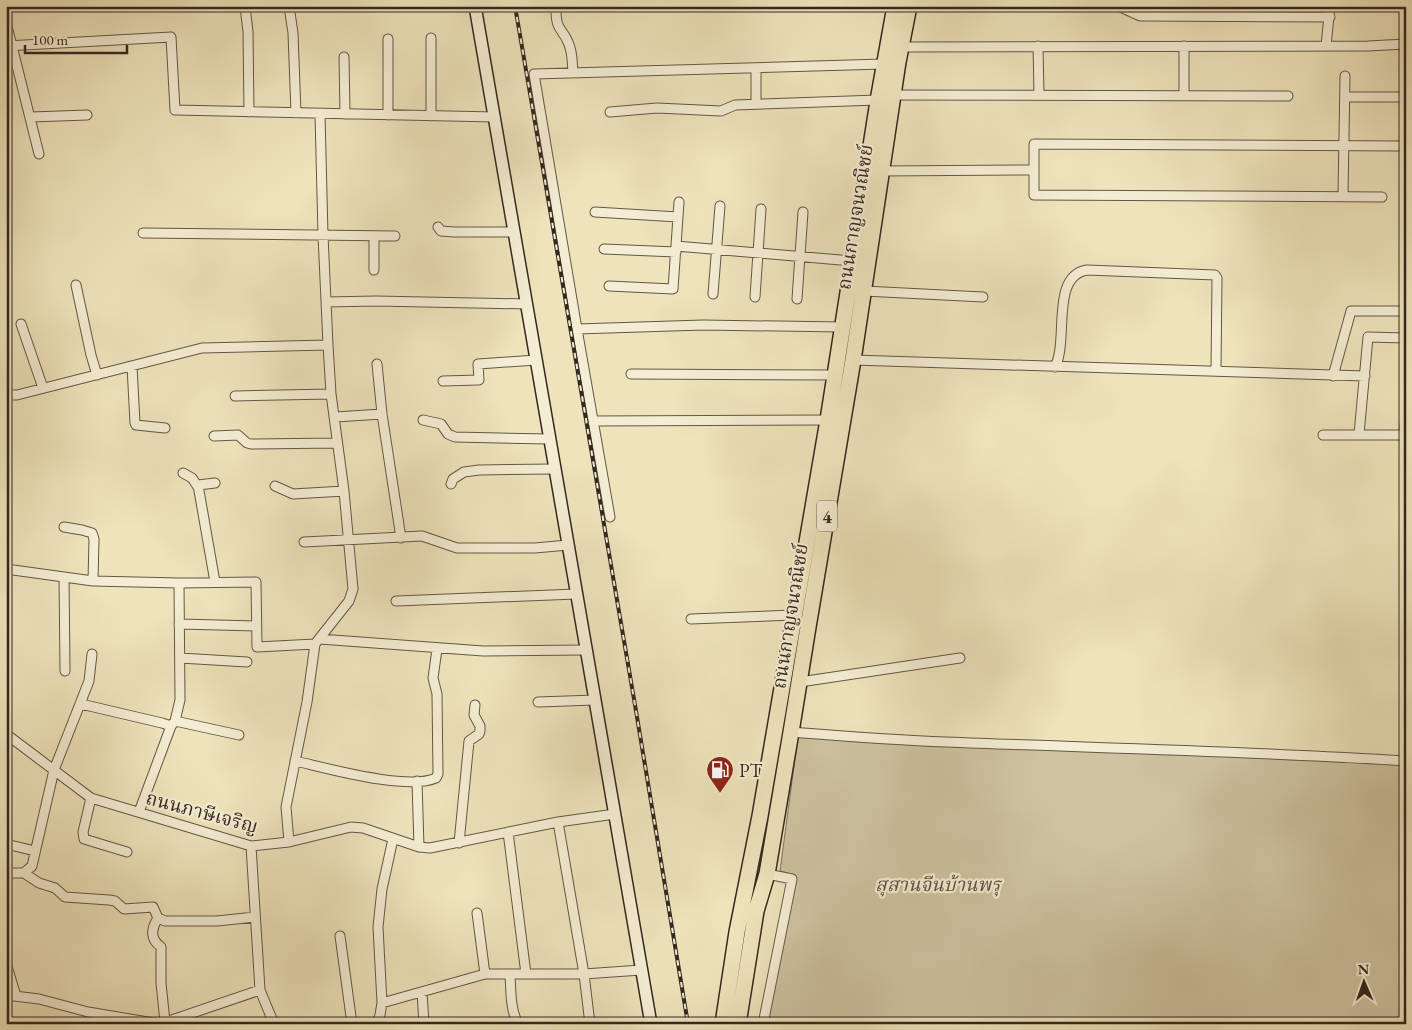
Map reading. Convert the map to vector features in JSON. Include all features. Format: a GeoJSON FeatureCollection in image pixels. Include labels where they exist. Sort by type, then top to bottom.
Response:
{"type":"FeatureCollection","features":[{"type":"Feature","properties":{"kind":"highway","name":"ถนนกาญจนวณิชย์"},"geometry":{"type":"LineString","coordinates":[[738,1024],[756,911],[767,874],[792,732],[864,291],[882,171],[884,64],[895,6]]}},
{"type":"Feature","properties":{"kind":"highway","name":"ถนนกาญจนวณิชย์"},"geometry":{"type":"LineString","coordinates":[[723,1024],[737,932],[760,816],[828,420],[852,261],[883,97],[901,47],[909,6]]}},
{"type":"Feature","properties":{"kind":"highway"},"geometry":{"type":"LineString","coordinates":[[737,932],[752,934]]}},
{"type":"Feature","properties":{"kind":"street"},"geometry":{"type":"LineString","coordinates":[[245,6],[248,32],[249,112]]}},
{"type":"Feature","properties":{"kind":"street"},"geometry":{"type":"LineString","coordinates":[[289,6],[293,33],[296,113]]}},
{"type":"Feature","properties":{"kind":"street"},"geometry":{"type":"LineString","coordinates":[[475,6],[651,1024]]}},
{"type":"Feature","properties":{"kind":"street"},"geometry":{"type":"LineString","coordinates":[[1118,6],[1140,16],[1330,17]]}},
{"type":"Feature","properties":{"kind":"street"},"geometry":{"type":"LineString","coordinates":[[1326,46],[1330,6]]}},
{"type":"Feature","properties":{"kind":"street"},"geometry":{"type":"LineString","coordinates":[[556,14],[558,28],[571,49],[573,73]]}},
{"type":"Feature","properties":{"kind":"street"},"geometry":{"type":"LineString","coordinates":[[6,22],[9,46],[31,117],[40,154]]}},
{"type":"Feature","properties":{"kind":"street"},"geometry":{"type":"LineString","coordinates":[[9,46],[170,37],[176,110],[495,117]]}},
{"type":"Feature","properties":{"kind":"street"},"geometry":{"type":"LineString","coordinates":[[431,38],[431,116]]}},
{"type":"Feature","properties":{"kind":"street"},"geometry":{"type":"LineString","coordinates":[[388,39],[388,115]]}},
{"type":"Feature","properties":{"kind":"street"},"geometry":{"type":"LineString","coordinates":[[901,47],[1326,46],[1406,44]]}},
{"type":"Feature","properties":{"kind":"street"},"geometry":{"type":"LineString","coordinates":[[1038,46],[1039,95]]}},
{"type":"Feature","properties":{"kind":"street"},"geometry":{"type":"LineString","coordinates":[[1184,46],[1184,95]]}},
{"type":"Feature","properties":{"kind":"street"},"geometry":{"type":"LineString","coordinates":[[344,57],[345,114]]}},
{"type":"Feature","properties":{"kind":"street"},"geometry":{"type":"LineString","coordinates":[[610,517],[534,74],[884,64]]}},
{"type":"Feature","properties":{"kind":"street"},"geometry":{"type":"LineString","coordinates":[[756,68],[756,104]]}},
{"type":"Feature","properties":{"kind":"street"},"geometry":{"type":"LineString","coordinates":[[1343,196],[1345,76]]}},
{"type":"Feature","properties":{"kind":"street"},"geometry":{"type":"LineString","coordinates":[[610,112],[657,108],[720,111],[736,104],[883,97],[1039,95],[1288,96]]}},
{"type":"Feature","properties":{"kind":"street"},"geometry":{"type":"LineString","coordinates":[[1345,97],[1406,97]]}},
{"type":"Feature","properties":{"kind":"street"},"geometry":{"type":"LineString","coordinates":[[289,842],[286,806],[318,641],[349,601],[353,583],[344,491],[331,394],[323,236],[320,114]]}},
{"type":"Feature","properties":{"kind":"street"},"geometry":{"type":"LineString","coordinates":[[31,117],[87,115]]}},
{"type":"Feature","properties":{"kind":"street"},"geometry":{"type":"LineString","coordinates":[[1382,197],[1034,195],[1034,144],[1403,146]]}},
{"type":"Feature","properties":{"kind":"street"},"geometry":{"type":"LineString","coordinates":[[882,171],[1034,170]]}},
{"type":"Feature","properties":{"kind":"street"},"geometry":{"type":"LineString","coordinates":[[609,286],[673,289],[679,202]]}},
{"type":"Feature","properties":{"kind":"street"},"geometry":{"type":"LineString","coordinates":[[713,294],[720,206]]}},
{"type":"Feature","properties":{"kind":"street"},"geometry":{"type":"LineString","coordinates":[[755,297],[761,209]]}},
{"type":"Feature","properties":{"kind":"street"},"geometry":{"type":"LineString","coordinates":[[595,212],[678,217]]}},
{"type":"Feature","properties":{"kind":"street"},"geometry":{"type":"LineString","coordinates":[[797,299],[803,212]]}},
{"type":"Feature","properties":{"kind":"street"},"geometry":{"type":"LineString","coordinates":[[438,227],[441,231],[454,232],[514,232]]}},
{"type":"Feature","properties":{"kind":"street"},"geometry":{"type":"LineString","coordinates":[[143,233],[395,236]]}},
{"type":"Feature","properties":{"kind":"street"},"geometry":{"type":"LineString","coordinates":[[374,236],[374,270]]}},
{"type":"Feature","properties":{"kind":"street"},"geometry":{"type":"LineString","coordinates":[[604,249],[717,250],[852,261]]}},
{"type":"Feature","properties":{"kind":"street"},"geometry":{"type":"LineString","coordinates":[[1055,367],[1060,354],[1064,297],[1067,284],[1070,278],[1078,272],[1097,271],[1215,275],[1217,278],[1216,370]]}},
{"type":"Feature","properties":{"kind":"street"},"geometry":{"type":"LineString","coordinates":[[76,285],[97,375]]}},
{"type":"Feature","properties":{"kind":"street"},"geometry":{"type":"LineString","coordinates":[[864,291],[983,296]]}},
{"type":"Feature","properties":{"kind":"street"},"geometry":{"type":"LineString","coordinates":[[326,302],[527,304]]}},
{"type":"Feature","properties":{"kind":"street"},"geometry":{"type":"LineString","coordinates":[[1333,376],[1351,311],[1406,311]]}},
{"type":"Feature","properties":{"kind":"street"},"geometry":{"type":"LineString","coordinates":[[21,324],[43,388]]}},
{"type":"Feature","properties":{"kind":"street"},"geometry":{"type":"LineString","coordinates":[[577,329],[703,325],[842,327]]}},
{"type":"Feature","properties":{"kind":"street"},"geometry":{"type":"LineString","coordinates":[[1359,434],[1368,337],[1406,338]]}},
{"type":"Feature","properties":{"kind":"street"},"geometry":{"type":"LineString","coordinates":[[6,396],[17,395],[202,348],[328,345]]}},
{"type":"Feature","properties":{"kind":"street"},"geometry":{"type":"LineString","coordinates":[[443,381],[479,380],[478,364],[536,360]]}},
{"type":"Feature","properties":{"kind":"street"},"geometry":{"type":"LineString","coordinates":[[853,360],[1365,376]]}},
{"type":"Feature","properties":{"kind":"street"},"geometry":{"type":"LineString","coordinates":[[377,364],[382,414],[401,538]]}},
{"type":"Feature","properties":{"kind":"street"},"geometry":{"type":"LineString","coordinates":[[132,366],[136,426],[166,428]]}},
{"type":"Feature","properties":{"kind":"street"},"geometry":{"type":"LineString","coordinates":[[631,374],[835,374]]}},
{"type":"Feature","properties":{"kind":"street"},"geometry":{"type":"LineString","coordinates":[[235,396],[331,394]]}},
{"type":"Feature","properties":{"kind":"street"},"geometry":{"type":"LineString","coordinates":[[334,417],[382,414]]}},
{"type":"Feature","properties":{"kind":"street"},"geometry":{"type":"LineString","coordinates":[[1323,435],[1405,435],[1406,416]]}},
{"type":"Feature","properties":{"kind":"street"},"geometry":{"type":"LineString","coordinates":[[423,420],[441,424],[449,435],[455,437],[549,439]]}},
{"type":"Feature","properties":{"kind":"street"},"geometry":{"type":"LineString","coordinates":[[593,421],[828,420]]}},
{"type":"Feature","properties":{"kind":"street"},"geometry":{"type":"LineString","coordinates":[[214,436],[238,435],[251,444],[338,443]]}},
{"type":"Feature","properties":{"kind":"street"},"geometry":{"type":"LineString","coordinates":[[451,484],[453,479],[464,472],[554,469]]}},
{"type":"Feature","properties":{"kind":"street"},"geometry":{"type":"LineString","coordinates":[[183,473],[192,478],[198,487],[215,582]]}},
{"type":"Feature","properties":{"kind":"street"},"geometry":{"type":"LineString","coordinates":[[198,487],[215,483]]}},
{"type":"Feature","properties":{"kind":"street"},"geometry":{"type":"LineString","coordinates":[[274,486],[293,494],[344,491]]}},
{"type":"Feature","properties":{"kind":"street"},"geometry":{"type":"LineString","coordinates":[[64,528],[92,533],[94,539],[93,581]]}},
{"type":"Feature","properties":{"kind":"street"},"geometry":{"type":"LineString","coordinates":[[304,542],[423,536],[457,548],[534,548],[568,545]]}},
{"type":"Feature","properties":{"kind":"street"},"geometry":{"type":"LineString","coordinates":[[7,571],[93,581],[179,584],[256,582],[257,647],[318,641],[483,651],[586,650]]}},
{"type":"Feature","properties":{"kind":"street"},"geometry":{"type":"LineString","coordinates":[[64,577],[65,671]]}},
{"type":"Feature","properties":{"kind":"street"},"geometry":{"type":"LineString","coordinates":[[139,812],[180,700],[179,584]]}},
{"type":"Feature","properties":{"kind":"street"},"geometry":{"type":"LineString","coordinates":[[396,601],[576,594]]}},
{"type":"Feature","properties":{"kind":"street"},"geometry":{"type":"LineString","coordinates":[[692,619],[794,615]]}},
{"type":"Feature","properties":{"kind":"street"},"geometry":{"type":"LineString","coordinates":[[179,624],[256,626]]}},
{"type":"Feature","properties":{"kind":"street"},"geometry":{"type":"LineString","coordinates":[[295,761],[380,779],[417,781],[433,779],[438,775],[437,694],[433,678],[436,649]]}},
{"type":"Feature","properties":{"kind":"street"},"geometry":{"type":"LineString","coordinates":[[24,873],[32,866],[54,770],[89,681],[92,654]]}},
{"type":"Feature","properties":{"kind":"street"},"geometry":{"type":"LineString","coordinates":[[180,658],[247,662]]}},
{"type":"Feature","properties":{"kind":"street"},"geometry":{"type":"LineString","coordinates":[[800,682],[960,658]]}},
{"type":"Feature","properties":{"kind":"street"},"geometry":{"type":"LineString","coordinates":[[538,702],[595,700]]}},
{"type":"Feature","properties":{"kind":"street"},"geometry":{"type":"LineString","coordinates":[[81,704],[239,735]]}},
{"type":"Feature","properties":{"kind":"street"},"geometry":{"type":"LineString","coordinates":[[459,843],[469,741],[479,734],[480,731],[480,726],[474,715],[475,705]]}},
{"type":"Feature","properties":{"kind":"street"},"geometry":{"type":"LineString","coordinates":[[792,732],[945,742],[1013,743],[1144,750],[1203,750],[1406,761]]}},
{"type":"Feature","properties":{"kind":"street","name":"ถนนภาษีเจริญ"},"geometry":{"type":"LineString","coordinates":[[6,734],[91,798],[251,846],[289,842],[351,827],[363,828],[418,847],[430,848],[558,822],[615,814]]}},
{"type":"Feature","properties":{"kind":"street"},"geometry":{"type":"LineString","coordinates":[[417,781],[418,847]]}},
{"type":"Feature","properties":{"kind":"street"},"geometry":{"type":"LineString","coordinates":[[91,798],[83,832],[84,839],[127,852]]}},
{"type":"Feature","properties":{"kind":"street"},"geometry":{"type":"LineString","coordinates":[[558,822],[584,974],[590,1024]]}},
{"type":"Feature","properties":{"kind":"street"},"geometry":{"type":"LineString","coordinates":[[508,832],[526,974]]}},
{"type":"Feature","properties":{"kind":"street"},"geometry":{"type":"LineString","coordinates":[[377,1024],[382,1003],[378,926],[382,890],[393,839]]}},
{"type":"Feature","properties":{"kind":"street"},"geometry":{"type":"LineString","coordinates":[[6,844],[35,852]]}},
{"type":"Feature","properties":{"kind":"street"},"geometry":{"type":"LineString","coordinates":[[251,846],[260,990],[274,1024]]}},
{"type":"Feature","properties":{"kind":"street"},"geometry":{"type":"LineString","coordinates":[[6,873],[24,873],[39,883],[55,888],[65,897],[115,901],[124,909],[153,907],[158,918],[165,921],[217,921],[255,917]]}},
{"type":"Feature","properties":{"kind":"street"},"geometry":{"type":"LineString","coordinates":[[763,1024],[792,879],[767,874]]}},
{"type":"Feature","properties":{"kind":"street"},"geometry":{"type":"LineString","coordinates":[[477,913],[485,974]]}},
{"type":"Feature","properties":{"kind":"street"},"geometry":{"type":"LineString","coordinates":[[158,918],[153,926],[153,936],[155,942],[161,947],[162,1023]]}},
{"type":"Feature","properties":{"kind":"street"},"geometry":{"type":"LineString","coordinates":[[340,936],[352,1024]]}},
{"type":"Feature","properties":{"kind":"street"},"geometry":{"type":"LineString","coordinates":[[6,963],[16,996]]}},
{"type":"Feature","properties":{"kind":"street"},"geometry":{"type":"LineString","coordinates":[[382,1003],[485,974],[584,974],[641,970]]}},
{"type":"Feature","properties":{"kind":"street"},"geometry":{"type":"LineString","coordinates":[[510,974],[512,1008],[518,1024]]}},
{"type":"Feature","properties":{"kind":"street"},"geometry":{"type":"LineString","coordinates":[[6,995],[39,999],[88,1012],[162,1023],[260,990]]}},
{"type":"Feature","properties":{"kind":"street"},"geometry":{"type":"LineString","coordinates":[[422,992],[424,1024]]}},
{"type":"Feature","properties":{"kind":"green space","name":"สุสานจีนบ้านพรุ"},"geometry":{"type":"Polygon","coordinates":[[[798,736],[1406,763],[1406,1024],[857,1024],[767,1018],[795,875],[780,871],[798,736]]]}},
{"type":"Feature","properties":{"kind":"railway"},"geometry":{"type":"LineString","coordinates":[[515,6],[688,1024]]}},
{"type":"Feature","properties":{"kind":"place","name":"PT"},"geometry":{"type":"Point","coordinates":[720,794]}}]}
